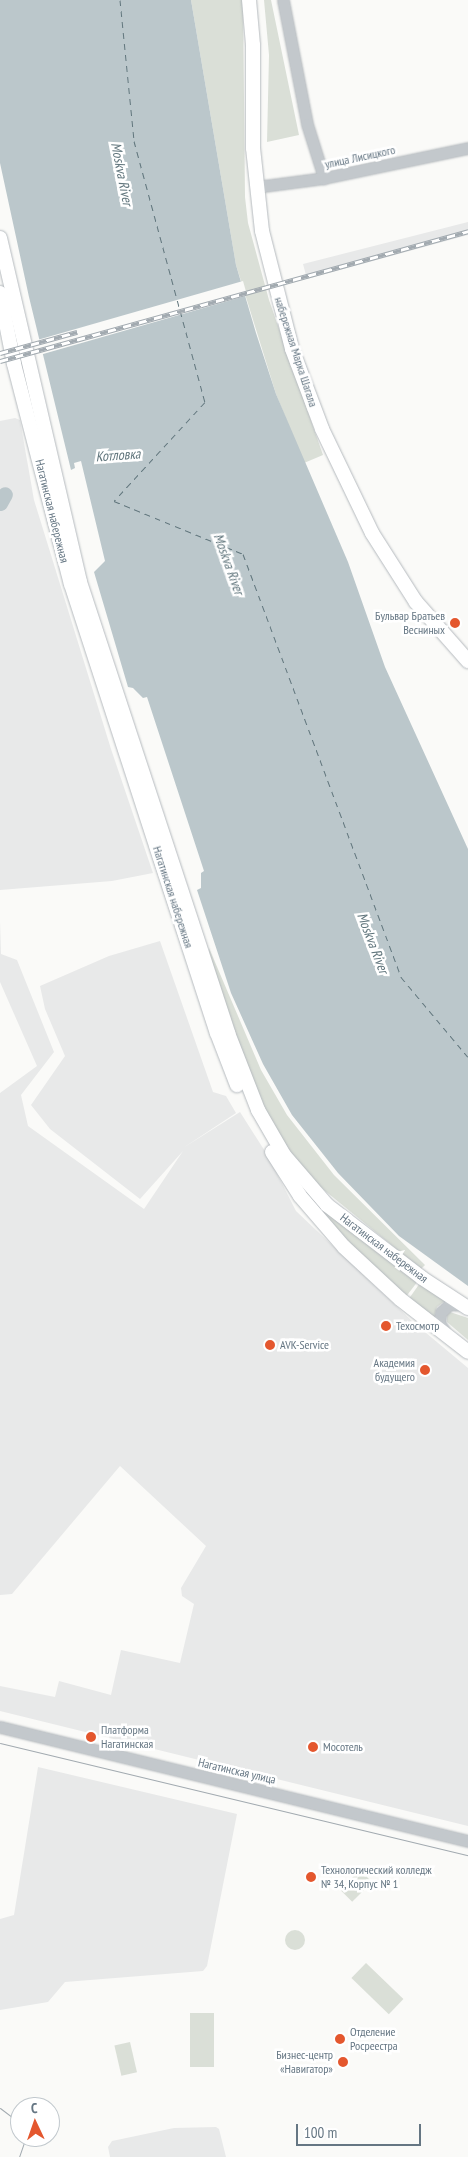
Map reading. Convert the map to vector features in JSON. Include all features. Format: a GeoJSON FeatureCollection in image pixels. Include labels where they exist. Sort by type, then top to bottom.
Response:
{"type":"FeatureCollection","features":[{"type":"Feature","properties":{"kind":"main road","name":"набережная Марка Шагала"},"geometry":{"type":"LineString","coordinates":[[249,0],[256,187],[262,231],[292,349],[332,451],[372,533],[394,571],[436,626],[468,661]]}},
{"type":"Feature","properties":{"kind":"main road","name":"Нагатинская набережная"},"geometry":{"type":"LineString","coordinates":[[0,238],[30,361],[55,482],[86,600],[231,1042],[258,1110],[284,1155],[328,1205],[465,1307]]}},
{"type":"Feature","properties":{"kind":"main road","name":"Нагатинская набережная"},"geometry":{"type":"LineString","coordinates":[[0,293],[3,328],[14,364],[59,542],[84,625],[234,1079],[287,1177],[323,1224],[374,1276],[468,1352]]}},
{"type":"Feature","properties":{"kind":"street"},"geometry":{"type":"LineString","coordinates":[[283,0],[307,124],[324,178]]}},
{"type":"Feature","properties":{"kind":"street","name":"улица Лисицкого"},"geometry":{"type":"LineString","coordinates":[[256,187],[324,178],[468,148]]}},
{"type":"Feature","properties":{"kind":"street"},"geometry":{"type":"LineString","coordinates":[[447,1334],[439,1323],[441,1312],[450,1304],[465,1307]]}},
{"type":"Feature","properties":{"kind":"street","name":"Нагатинская улица"},"geometry":{"type":"LineString","coordinates":[[0,1727],[468,1841]]}},
{"type":"Feature","properties":{"kind":"shaded area"},"geometry":{"type":"Polygon","coordinates":[[[191,0],[243,0],[245,197],[248,223],[269,300],[323,455],[304,463],[276,394],[236,265],[191,0]]]}},
{"type":"Feature","properties":{"kind":"shaded area"},"geometry":{"type":"Polygon","coordinates":[[[264,0],[271,0],[299,135],[267,142],[269,55],[264,0]]]}},
{"type":"Feature","properties":{"kind":"shaded area"},"geometry":{"type":"Polygon","coordinates":[[[468,222],[468,235],[307,279],[303,264],[468,222]]]}},
{"type":"Feature","properties":{"kind":"shaded area"},"geometry":{"type":"Polygon","coordinates":[[[15,418],[20,420],[34,500],[111,749],[153,873],[112,881],[0,890],[0,507],[7,493],[2,490],[0,494],[0,421],[15,418]]]}},
{"type":"Feature","properties":{"kind":"shaded area"},"geometry":{"type":"Polygon","coordinates":[[[0,921],[1,954],[17,960],[54,1052],[21,1095],[28,1126],[144,1209],[183,1151],[140,1199],[50,1129],[31,1105],[65,1056],[45,1009],[40,986],[109,956],[160,941],[213,1092],[226,1096],[236,1113],[183,1148],[240,1112],[268,1156],[296,1211],[413,1322],[468,1368],[468,1826],[0,1711],[0,1686],[55,1697],[59,1681],[111,1695],[121,1650],[180,1663],[194,1604],[182,1596],[181,1588],[206,1546],[120,1466],[12,1594],[0,1595],[0,1093],[37,1066],[0,982],[0,921]]]}},
{"type":"Feature","properties":{"kind":"shaded area"},"geometry":{"type":"Polygon","coordinates":[[[209,948],[261,1070],[287,1115],[334,1175],[425,1265],[421,1269],[308,1177],[287,1151],[259,1100],[209,961],[209,948]]]}},
{"type":"Feature","properties":{"kind":"shaded area"},"geometry":{"type":"Polygon","coordinates":[[[300,1185],[322,1208],[418,1281],[405,1298],[336,1232],[300,1185]]]}},
{"type":"Feature","properties":{"kind":"shaded area"},"geometry":{"type":"Polygon","coordinates":[[[420,1283],[446,1300],[437,1307],[433,1320],[408,1300],[420,1283]]]}},
{"type":"Feature","properties":{"kind":"shaded area"},"geometry":{"type":"Polygon","coordinates":[[[450,1312],[468,1318],[468,1340],[447,1322],[447,1315],[450,1312]]]}},
{"type":"Feature","properties":{"kind":"shaded area"},"geometry":{"type":"Polygon","coordinates":[[[38,1767],[237,1814],[207,1966],[203,1971],[65,1982],[48,2002],[0,2010],[0,1919],[14,1915],[38,1767]]]}},
{"type":"Feature","properties":{"kind":"shaded area"},"geometry":{"type":"Polygon","coordinates":[[[360,1870],[372,1882],[352,1902],[340,1890],[360,1870]]]}},
{"type":"Feature","properties":{"kind":"shaded area"},"geometry":{"type":"Polygon","coordinates":[[[295,1930],[302,1933],[305,1940],[302,1947],[295,1950],[288,1947],[285,1940],[288,1933],[295,1930]]]}},
{"type":"Feature","properties":{"kind":"shaded area"},"geometry":{"type":"Polygon","coordinates":[[[366,1963],[403,1999],[389,2014],[351,1978],[366,1963]]]}},
{"type":"Feature","properties":{"kind":"shaded area"},"geometry":{"type":"Polygon","coordinates":[[[190,2013],[214,2013],[214,2067],[190,2067],[190,2013]]]}},
{"type":"Feature","properties":{"kind":"shaded area"},"geometry":{"type":"Polygon","coordinates":[[[130,2042],[137,2072],[121,2076],[114,2046],[130,2042]]]}},
{"type":"Feature","properties":{"kind":"shaded area"},"geometry":{"type":"Polygon","coordinates":[[[216,2127],[219,2129],[226,2157],[110,2157],[108,2147],[112,2141],[174,2128],[216,2127]]]}},
{"type":"Feature","properties":{"kind":"water","name":"Moskva River"},"geometry":{"type":"Polygon","coordinates":[[[0,0],[191,0],[236,265],[256,333],[276,394],[348,562],[385,667],[468,849],[468,1286],[399,1236],[338,1173],[292,1115],[263,1064],[231,993],[197,890],[201,888],[201,873],[204,871],[147,697],[143,698],[133,688],[128,687],[94,572],[105,561],[81,461],[74,463],[75,468],[71,470],[29,297],[0,163],[0,0]]]}},
{"type":"Feature","properties":{"kind":"pier"},"geometry":{"type":"Polygon","coordinates":[[[243,281],[247,295],[41,354],[37,340],[243,281]]]}},
{"type":"Feature","properties":{"kind":"waterway","name":"Котловка"},"geometry":{"type":"LineString","coordinates":[[0,503],[5,494]]}},
{"type":"Feature","properties":{"kind":"ferry route"},"geometry":{"type":"LineString","coordinates":[[120,0],[134,141],[205,402],[114,501],[243,554],[401,977],[468,1057]]}},
{"type":"Feature","properties":{"kind":"tram line"},"geometry":{"type":"LineString","coordinates":[[0,1743],[468,1855]]}},
{"type":"Feature","properties":{"kind":"tram line"},"geometry":{"type":"LineString","coordinates":[[0,2108],[10,2116]]}},
{"type":"Feature","properties":{"kind":"tram line"},"geometry":{"type":"LineString","coordinates":[[19,2157],[22,2147]]}},
{"type":"Feature","properties":{"kind":"railway"},"geometry":{"type":"LineString","coordinates":[[0,361],[468,231]]}},
{"type":"Feature","properties":{"kind":"railway"},"geometry":{"type":"LineString","coordinates":[[0,353],[77,332]]}},
{"type":"Feature","properties":{"kind":"place","name":"Бульвар Братьев Весниных"},"geometry":{"type":"Point","coordinates":[455,623]}},
{"type":"Feature","properties":{"kind":"place","name":"Техосмотр"},"geometry":{"type":"Point","coordinates":[386,1326]}},
{"type":"Feature","properties":{"kind":"place","name":"AVK-Service"},"geometry":{"type":"Point","coordinates":[270,1345]}},
{"type":"Feature","properties":{"kind":"place","name":"Академия будущего"},"geometry":{"type":"Point","coordinates":[425,1370]}},
{"type":"Feature","properties":{"kind":"place","name":"Платформа Нагатинская"},"geometry":{"type":"Point","coordinates":[91,1737]}},
{"type":"Feature","properties":{"kind":"place","name":"Мосотель"},"geometry":{"type":"Point","coordinates":[313,1747]}},
{"type":"Feature","properties":{"kind":"place","name":"Технологический колледж № 34, Корпус № 1"},"geometry":{"type":"Point","coordinates":[311,1877]}},
{"type":"Feature","properties":{"kind":"place","name":"Отделение Росреестра"},"geometry":{"type":"Point","coordinates":[340,2039]}},
{"type":"Feature","properties":{"kind":"place","name":"Бизнес-центр «Навигатор»"},"geometry":{"type":"Point","coordinates":[343,2062]}}]}
